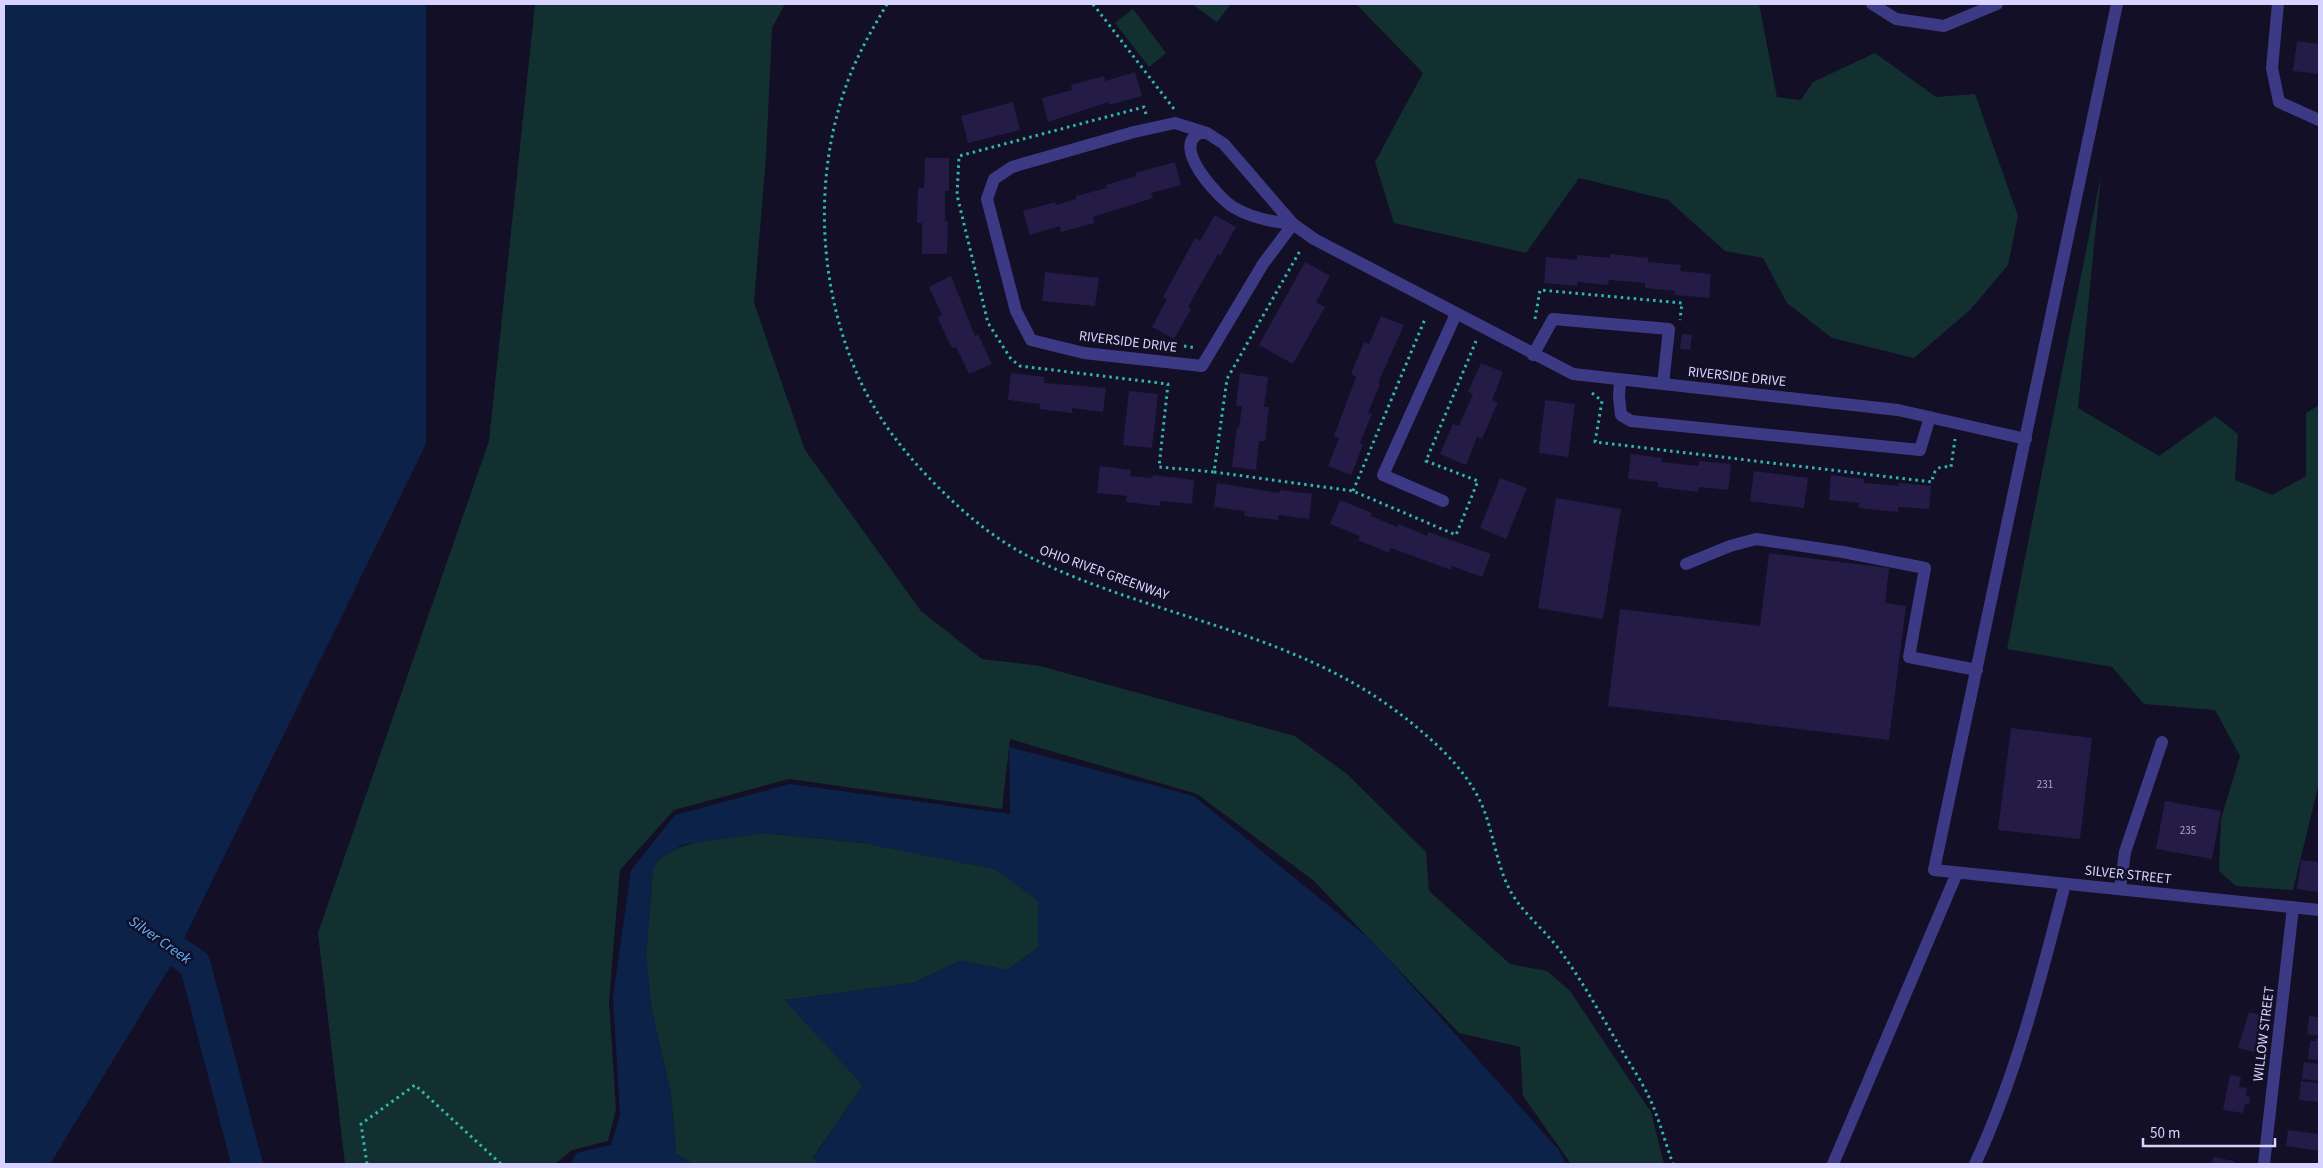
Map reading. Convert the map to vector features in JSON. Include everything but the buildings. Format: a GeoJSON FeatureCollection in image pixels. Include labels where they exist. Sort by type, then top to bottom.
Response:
{"type":"FeatureCollection","features":[{"type":"Feature","properties":{"kind":"street"},"geometry":{"type":"LineString","coordinates":[[1872,4],[1896,19],[1944,26],[1997,4]]}},
{"type":"Feature","properties":{"kind":"street"},"geometry":{"type":"LineString","coordinates":[[1686,564],[1730,546],[1756,539],[1843,552],[1925,568],[1909,657],[1977,670],[2116,4]]}},
{"type":"Feature","properties":{"kind":"street"},"geometry":{"type":"LineString","coordinates":[[2278,4],[2272,68],[2279,102],[2319,120]]}},
{"type":"Feature","properties":{"kind":"street","name":"RIVERSIDE DRIVE"},"geometry":{"type":"LineString","coordinates":[[1208,133],[1175,124],[1134,132],[1012,167],[994,179],[987,199],[1016,310],[1031,340],[1084,353],[1202,366],[1263,264],[1293,224],[1314,238],[1573,374],[1898,410],[2026,439]]}},
{"type":"Feature","properties":{"kind":"street"},"geometry":{"type":"LineString","coordinates":[[1208,133],[1224,144],[1293,224],[1274,222],[1246,214],[1233,207],[1212,189],[1198,167],[1190,149],[1190,142],[1194,136],[1208,133]]}},
{"type":"Feature","properties":{"kind":"street"},"geometry":{"type":"LineString","coordinates":[[1443,501],[1382,476],[1456,314]]}},
{"type":"Feature","properties":{"kind":"street"},"geometry":{"type":"LineString","coordinates":[[1533,354],[1553,319],[1669,329],[1663,384]]}},
{"type":"Feature","properties":{"kind":"street"},"geometry":{"type":"LineString","coordinates":[[1620,380],[1621,415],[1631,421],[1920,450],[1930,417]]}},
{"type":"Feature","properties":{"kind":"street","name":"SILVER STREET"},"geometry":{"type":"LineString","coordinates":[[1977,670],[1934,870],[2319,910]]}},
{"type":"Feature","properties":{"kind":"street"},"geometry":{"type":"LineString","coordinates":[[2120,890],[2125,852],[2162,742]]}},
{"type":"Feature","properties":{"kind":"street"},"geometry":{"type":"LineString","coordinates":[[1834,1164],[1957,873]]}},
{"type":"Feature","properties":{"kind":"street"},"geometry":{"type":"LineString","coordinates":[[1975,1164],[1989,1133],[2038,989],[2065,884]]}},
{"type":"Feature","properties":{"kind":"street","name":"WILLOW STREET"},"geometry":{"type":"LineString","coordinates":[[2264,1164],[2294,907]]}},
{"type":"Feature","properties":{"kind":"path","name":"OHIO RIVER GREENWAY"},"geometry":{"type":"LineString","coordinates":[[887,4],[866,39],[845,89],[830,144],[825,198],[826,256],[837,319],[859,378],[885,425],[920,469],[957,506],[990,534],[1028,556],[1092,583],[1273,644],[1318,663],[1372,693],[1446,752],[1472,785],[1484,810],[1513,897],[1556,945],[1582,981],[1650,1099],[1673,1164]]}},
{"type":"Feature","properties":{"kind":"path"},"geometry":{"type":"LineString","coordinates":[[1093,4],[1180,116],[1180,125]]}},
{"type":"Feature","properties":{"kind":"path"},"geometry":{"type":"LineString","coordinates":[[1148,120],[1144,107],[959,156],[957,195],[988,322],[1011,359],[1020,366],[1168,384],[1159,467],[1214,472],[1353,491],[1456,534],[1478,481],[1426,461],[1476,341]]}},
{"type":"Feature","properties":{"kind":"path"},"geometry":{"type":"LineString","coordinates":[[1214,472],[1228,379],[1301,249]]}},
{"type":"Feature","properties":{"kind":"path"},"geometry":{"type":"LineString","coordinates":[[1353,491],[1425,319]]}},
{"type":"Feature","properties":{"kind":"path"},"geometry":{"type":"LineString","coordinates":[[1592,393],[1602,401],[1595,442],[1932,482],[1934,470],[1952,467],[1955,439]]}},
{"type":"Feature","properties":{"kind":"path"},"geometry":{"type":"LineString","coordinates":[[367,1164],[361,1124],[415,1085],[501,1164]]}},
{"type":"Feature","properties":{"kind":"green space"},"geometry":{"type":"Polygon","coordinates":[[[535,4],[785,4],[772,28],[766,158],[754,303],[805,450],[921,611],[982,659],[1040,666],[1295,736],[1347,774],[1426,852],[1429,891],[1510,964],[1547,971],[1570,991],[1651,1112],[1664,1164],[1571,1164],[1523,1096],[1520,1047],[1459,1033],[1314,881],[1197,794],[1010,739],[1002,809],[789,779],[674,810],[620,870],[609,1001],[616,1110],[608,1141],[572,1150],[555,1164],[345,1164],[318,933],[489,441],[535,4]]]}},
{"type":"Feature","properties":{"kind":"green space"},"geometry":{"type":"Polygon","coordinates":[[[1192,4],[1231,4],[1217,22],[1192,4]]]}},
{"type":"Feature","properties":{"kind":"green space"},"geometry":{"type":"Polygon","coordinates":[[[1356,4],[1759,4],[1777,97],[1801,100],[1813,82],[1875,53],[1936,97],[1975,94],[2018,216],[2008,265],[1970,310],[1914,358],[1832,338],[1787,303],[1763,258],[1725,251],[1668,200],[1579,178],[1526,253],[1394,223],[1375,162],[1423,73],[1356,4]]]}},
{"type":"Feature","properties":{"kind":"green space"},"geometry":{"type":"Polygon","coordinates":[[[1133,9],[1166,53],[1149,67],[1115,23],[1133,9]]]}},
{"type":"Feature","properties":{"kind":"green space"},"geometry":{"type":"Polygon","coordinates":[[[2101,175],[2078,408],[2159,456],[2215,416],[2238,434],[2235,480],[2272,495],[2306,476],[2306,413],[2319,405],[2319,783],[2293,890],[2236,886],[2219,871],[2221,819],[2240,756],[2215,710],[2144,704],[2112,667],[2007,649],[2101,175]]]}},
{"type":"Feature","properties":{"kind":"green space"},"geometry":{"type":"Polygon","coordinates":[[[764,833],[864,843],[995,869],[1038,900],[1038,948],[1007,970],[960,961],[913,983],[785,1000],[863,1085],[813,1158],[819,1164],[693,1164],[676,1154],[671,1095],[651,1007],[646,954],[653,869],[661,859],[672,851],[686,845],[719,838],[764,833]]]}},
{"type":"Feature","properties":{"kind":"water"},"geometry":{"type":"Polygon","coordinates":[[[4,4],[426,4],[426,444],[171,965],[50,1164],[4,1164],[4,4]]]}},
{"type":"Feature","properties":{"kind":"water"},"geometry":{"type":"Polygon","coordinates":[[[1009,747],[1194,796],[1372,941],[1558,1149],[1566,1164],[819,1164],[813,1159],[863,1085],[784,1000],[913,983],[960,961],[1007,970],[1038,948],[1038,901],[995,869],[864,843],[764,833],[682,845],[657,861],[653,869],[646,954],[651,1007],[671,1095],[676,1154],[693,1164],[571,1164],[576,1153],[611,1145],[620,1115],[613,997],[631,870],[675,815],[790,784],[1010,814],[1009,747]]]}},
{"type":"Feature","properties":{"kind":"waterway","name":"Silver Creek"},"geometry":{"type":"LineString","coordinates":[[142,928],[195,964],[247,1164]]}}]}
